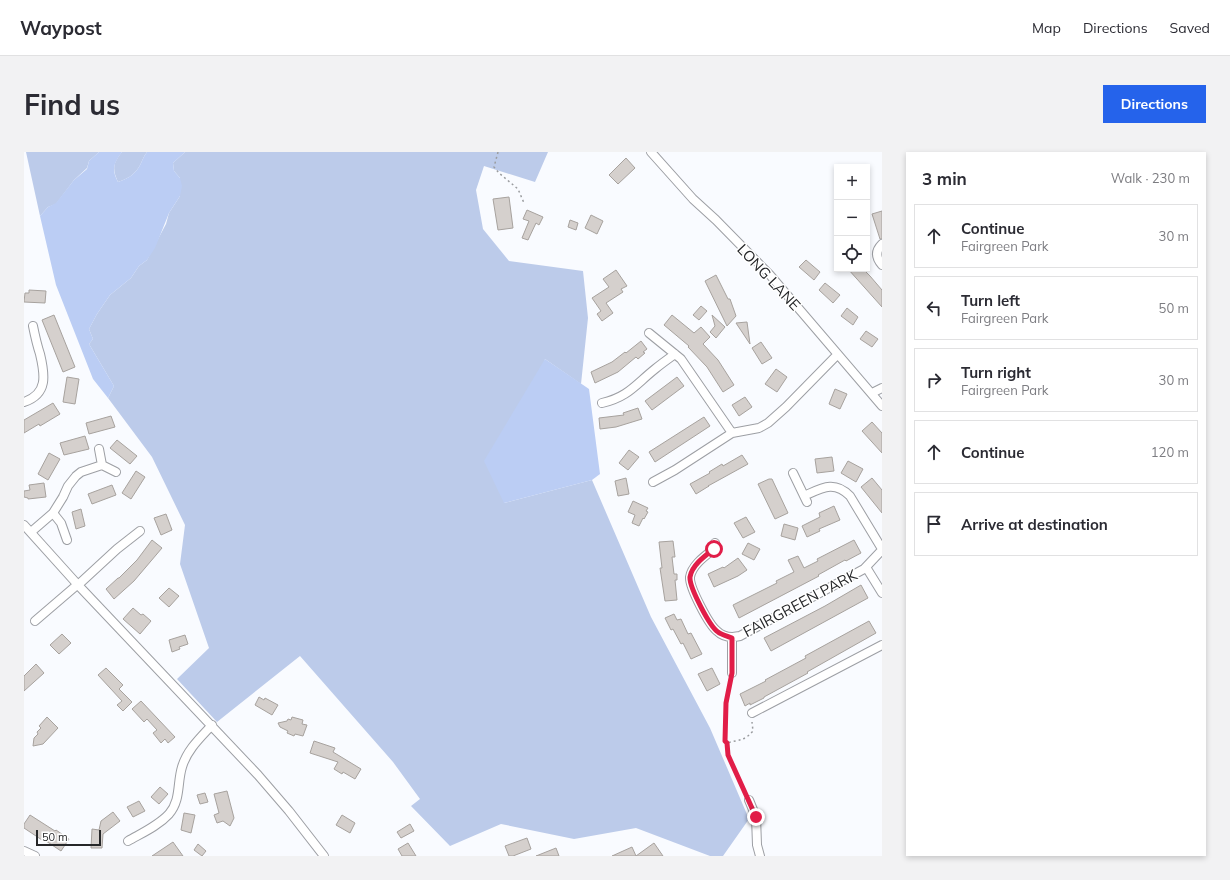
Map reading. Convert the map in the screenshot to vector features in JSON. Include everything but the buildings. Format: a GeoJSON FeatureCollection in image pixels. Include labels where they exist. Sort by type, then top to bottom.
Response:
{"type":"FeatureCollection","features":[{"type":"Feature","properties":{"kind":"street","name":"LONG LANE"},"geometry":{"type":"LineString","coordinates":[[651,152],[693,199],[716,220],[770,276],[882,406]]}},
{"type":"Feature","properties":{"kind":"street"},"geometry":{"type":"LineString","coordinates":[[882,244],[877,253],[877,259],[882,265]]}},
{"type":"Feature","properties":{"kind":"street"},"geometry":{"type":"LineString","coordinates":[[24,402],[37,395],[44,380],[43,365],[33,326]]}},
{"type":"Feature","properties":{"kind":"street"},"geometry":{"type":"LineString","coordinates":[[649,333],[681,359],[732,433]]}},
{"type":"Feature","properties":{"kind":"street"},"geometry":{"type":"LineString","coordinates":[[602,403],[611,401],[632,390],[655,369],[675,354]]}},
{"type":"Feature","properties":{"kind":"street"},"geometry":{"type":"LineString","coordinates":[[652,482],[675,470],[732,433],[758,428],[768,423],[786,407],[837,355]]}},
{"type":"Feature","properties":{"kind":"street"},"geometry":{"type":"LineString","coordinates":[[872,393],[882,388]]}},
{"type":"Feature","properties":{"kind":"street"},"geometry":{"type":"LineString","coordinates":[[99,449],[102,465]]}},
{"type":"Feature","properties":{"kind":"street"},"geometry":{"type":"LineString","coordinates":[[31,532],[53,512],[63,498],[68,486],[81,472],[102,465],[116,472]]}},
{"type":"Feature","properties":{"kind":"street","name":"FAIRGREEN PARK"},"geometry":{"type":"LineString","coordinates":[[715,543],[714,549],[693,568],[690,577],[691,584],[695,596],[713,628],[721,634],[732,638],[740,636],[866,567],[882,550],[850,496],[837,487],[830,486],[806,499],[793,473]]}},
{"type":"Feature","properties":{"kind":"street"},"geometry":{"type":"LineString","coordinates":[[53,512],[61,523],[67,540]]}},
{"type":"Feature","properties":{"kind":"street"},"geometry":{"type":"LineString","coordinates":[[24,525],[78,585],[258,774],[290,811],[324,856]]}},
{"type":"Feature","properties":{"kind":"street"},"geometry":{"type":"LineString","coordinates":[[35,621],[78,585],[117,549],[140,531]]}},
{"type":"Feature","properties":{"kind":"street","name":"FAIRGREEN PARK"},"geometry":{"type":"LineString","coordinates":[[866,567],[882,592]]}},
{"type":"Feature","properties":{"kind":"street","name":"FAIRGREEN PARK"},"geometry":{"type":"LineString","coordinates":[[732,638],[732,673]]}},
{"type":"Feature","properties":{"kind":"street"},"geometry":{"type":"LineString","coordinates":[[752,713],[882,645]]}},
{"type":"Feature","properties":{"kind":"street"},"geometry":{"type":"LineString","coordinates":[[128,841],[159,823],[169,814],[175,805],[179,791],[181,769],[186,757],[196,742],[212,725]]}},
{"type":"Feature","properties":{"kind":"street"},"geometry":{"type":"LineString","coordinates":[[749,800],[756,817],[757,845],[760,856]]}},
{"type":"Feature","properties":{"kind":"street"},"geometry":{"type":"LineString","coordinates":[[24,851],[35,856]]}},
{"type":"Feature","properties":{"kind":"path"},"geometry":{"type":"LineString","coordinates":[[498,152],[494,167],[518,189],[524,203]]}},
{"type":"Feature","properties":{"kind":"path"},"geometry":{"type":"LineString","coordinates":[[732,673],[726,703],[725,741],[727,743],[728,755],[749,800]]}},
{"type":"Feature","properties":{"kind":"path"},"geometry":{"type":"LineString","coordinates":[[727,743],[741,741],[752,731],[752,713]]}},
{"type":"Feature","properties":{"kind":"shaded area"},"geometry":{"type":"Polygon","coordinates":[[[26,152],[99,152],[89,161],[87,168],[74,180],[56,204],[48,207],[40,216],[26,152]]]}},
{"type":"Feature","properties":{"kind":"shaded area"},"geometry":{"type":"Polygon","coordinates":[[[99,152],[122,152],[114,166],[118,182],[135,172],[147,152],[185,152],[173,163],[174,171],[180,178],[182,186],[180,196],[169,213],[155,248],[147,260],[139,266],[131,278],[110,295],[89,329],[93,339],[89,344],[114,386],[108,398],[93,379],[56,285],[40,216],[48,207],[56,203],[74,180],[87,169],[89,161],[99,152]]]}},
{"type":"Feature","properties":{"kind":"shaded area"},"geometry":{"type":"Polygon","coordinates":[[[122,152],[147,152],[135,172],[118,182],[114,166],[122,152]]]}},
{"type":"Feature","properties":{"kind":"shaded area"},"geometry":{"type":"Polygon","coordinates":[[[185,152],[548,152],[535,182],[484,166],[476,190],[483,229],[509,261],[583,271],[588,318],[581,384],[545,359],[504,503],[592,480],[651,617],[710,728],[749,819],[723,856],[710,856],[636,828],[574,839],[501,824],[450,846],[411,806],[420,799],[393,762],[300,656],[217,722],[177,679],[209,648],[180,564],[185,525],[152,457],[108,398],[114,386],[89,344],[93,339],[89,329],[110,295],[131,278],[139,266],[147,260],[166,224],[169,213],[180,196],[180,178],[174,171],[173,163],[185,152]]]}},
{"type":"Feature","properties":{"kind":"shaded area"},"geometry":{"type":"Polygon","coordinates":[[[545,359],[589,389],[600,474],[592,480],[504,503],[484,461],[545,359]]]}},
{"type":"Feature","properties":{"kind":"route"},"geometry":{"type":"LineString","coordinates":[[714,549],[693,568],[690,577],[691,584],[695,596],[713,628],[724,636],[732,638],[732,673],[726,703],[724,727],[725,741],[727,743],[728,755],[756,817]]}}]}
